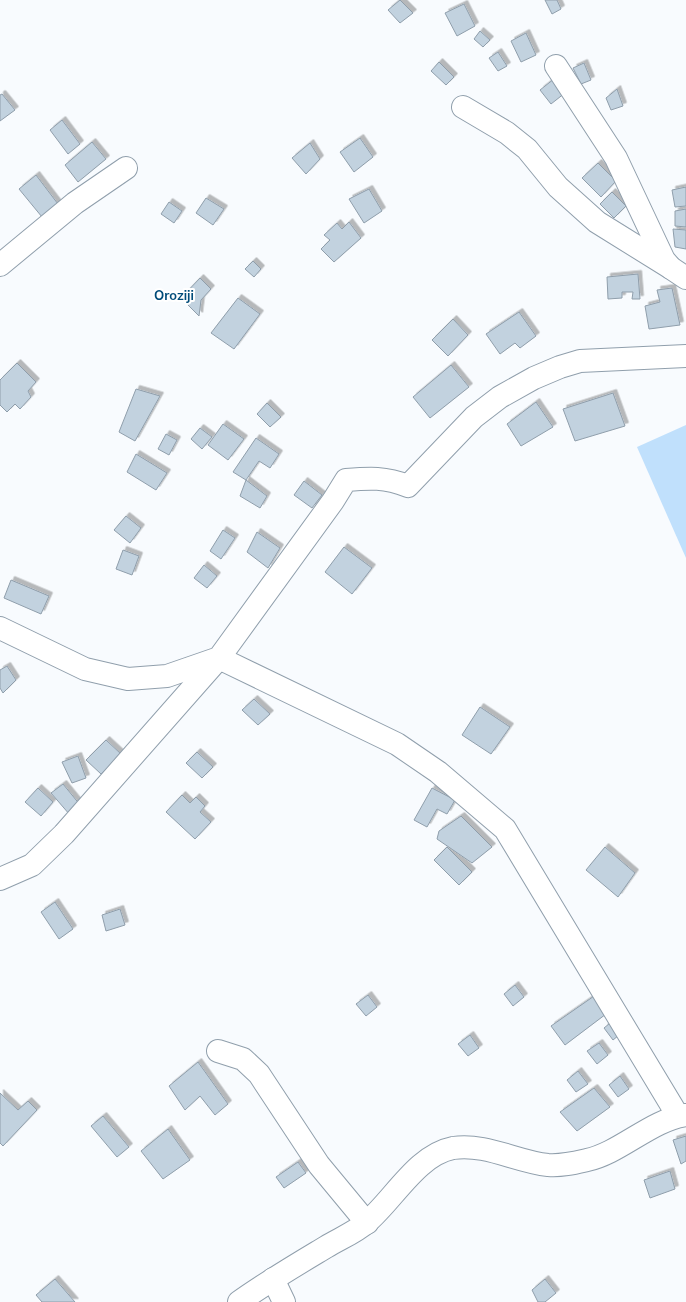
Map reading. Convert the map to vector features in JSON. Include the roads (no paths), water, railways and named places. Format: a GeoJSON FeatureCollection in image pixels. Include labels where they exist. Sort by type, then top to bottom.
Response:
{"type":"FeatureCollection","features":[{"type":"Feature","properties":{"kind":"street"},"geometry":{"type":"LineString","coordinates":[[556,66],[616,158],[659,250],[678,273]]}},
{"type":"Feature","properties":{"kind":"street"},"geometry":{"type":"LineString","coordinates":[[463,107],[507,133],[526,149],[558,187],[597,222],[678,273]]}},
{"type":"Feature","properties":{"kind":"street"},"geometry":{"type":"LineString","coordinates":[[0,265],[75,203],[126,168]]}},
{"type":"Feature","properties":{"kind":"street"},"geometry":{"type":"LineString","coordinates":[[0,879],[32,865],[64,834],[219,658],[333,501],[346,480],[375,478],[392,480],[408,486],[474,417],[500,397],[534,378],[560,367],[580,361],[600,359],[686,356]]}},
{"type":"Feature","properties":{"kind":"street"},"geometry":{"type":"LineString","coordinates":[[0,628],[85,669],[128,679],[167,676],[219,658],[397,744],[438,772],[505,829],[682,1116],[594,1159],[566,1165],[548,1165],[470,1147],[453,1148],[432,1156],[418,1167],[367,1223],[273,1279],[239,1302]]}},
{"type":"Feature","properties":{"kind":"street"},"geometry":{"type":"LineString","coordinates":[[218,1051],[243,1059],[259,1074],[319,1165],[367,1223]]}},
{"type":"Feature","properties":{"kind":"street"},"geometry":{"type":"LineString","coordinates":[[273,1279],[284,1302]]}},
{"type":"Feature","properties":{"kind":"district","name":"Oroziji"},"geometry":{"type":"Point","coordinates":[174,295]}}]}
